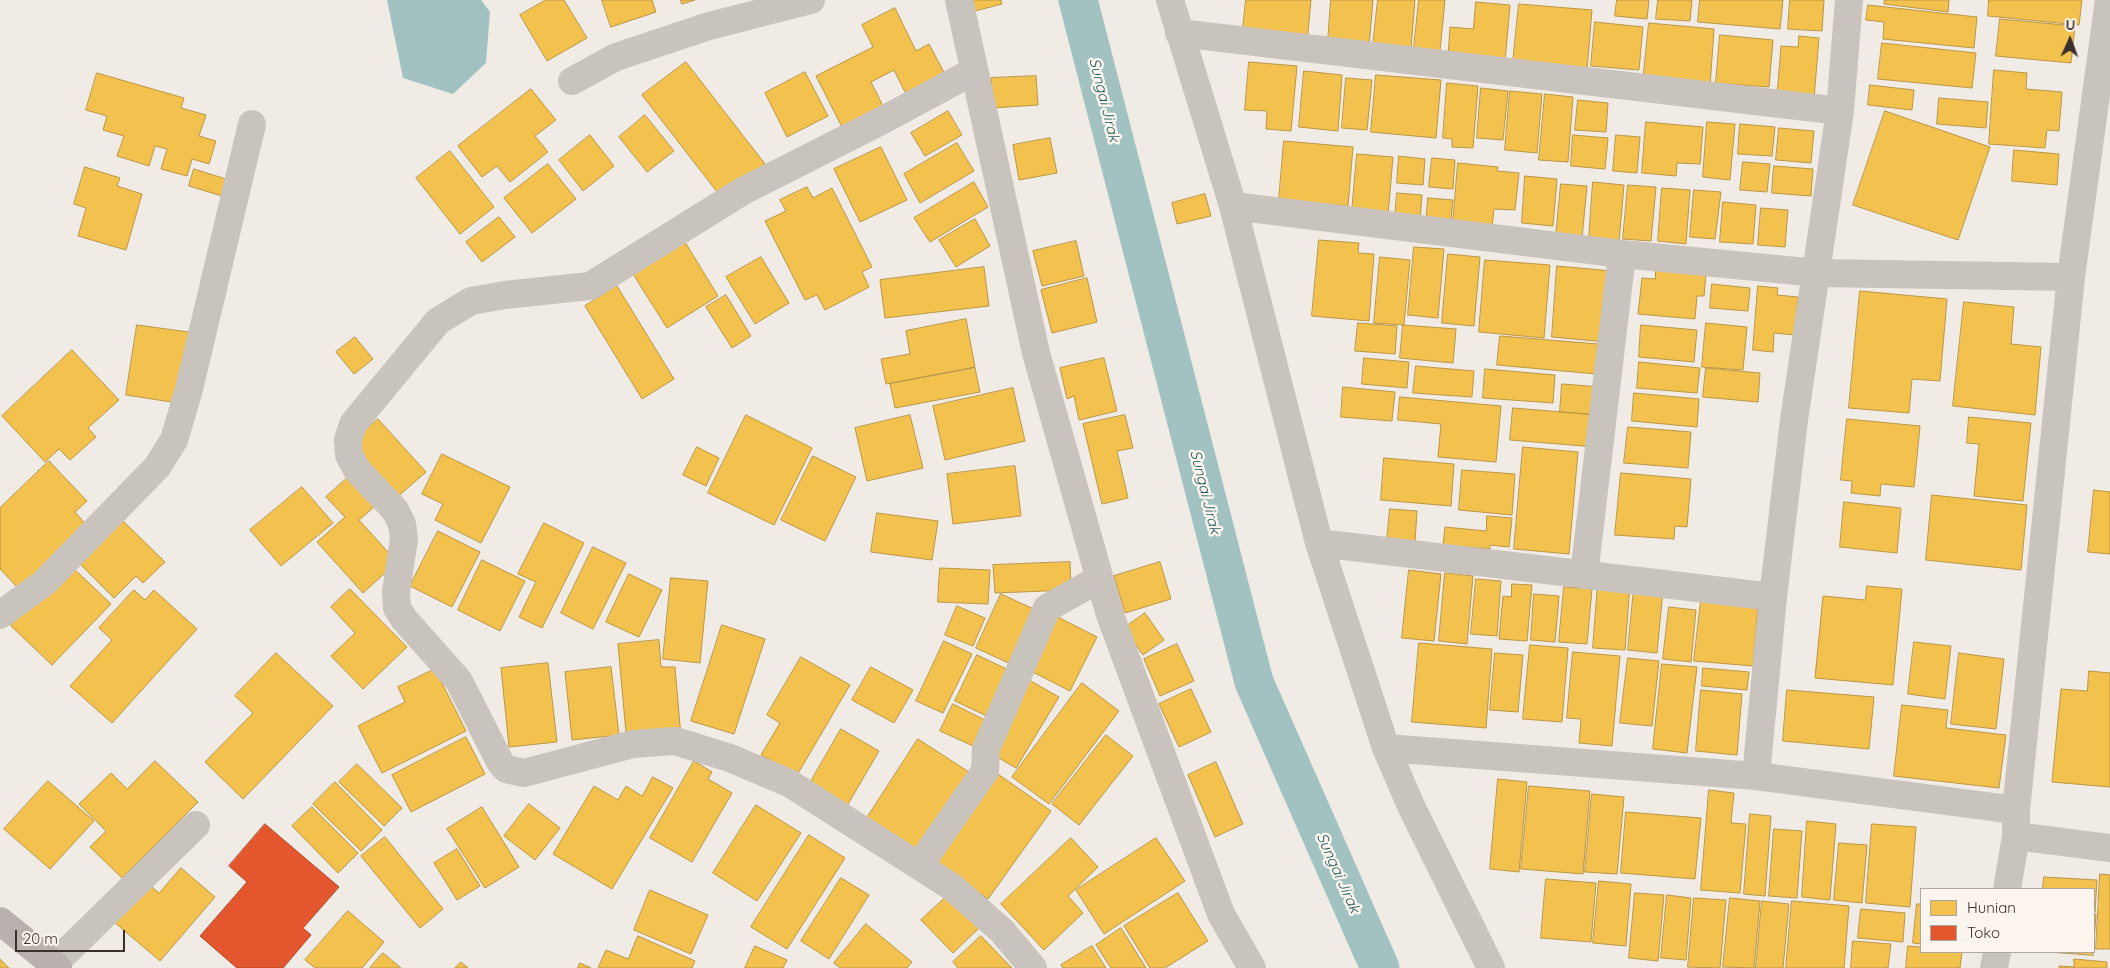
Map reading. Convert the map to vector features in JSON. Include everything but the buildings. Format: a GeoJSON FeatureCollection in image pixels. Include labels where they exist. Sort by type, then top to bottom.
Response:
{"type":"FeatureCollection","features":[{"type":"Feature","properties":{"kind":"main road"},"geometry":{"type":"LineString","coordinates":[[0,921],[56,966]]}},
{"type":"Feature","properties":{"kind":"street"},"geometry":{"type":"LineString","coordinates":[[572,81],[616,56],[709,26],[811,0]]}},
{"type":"Feature","properties":{"kind":"street"},"geometry":{"type":"LineString","coordinates":[[959,0],[1036,353],[1110,615],[1221,914],[1252,968]]}},
{"type":"Feature","properties":{"kind":"street"},"geometry":{"type":"LineString","coordinates":[[1170,0],[1233,206],[1319,543],[1386,748],[1416,817],[1491,968]]}},
{"type":"Feature","properties":{"kind":"street"},"geometry":{"type":"LineString","coordinates":[[1756,776],[1773,597],[1794,420],[1840,111],[1848,0]]}},
{"type":"Feature","properties":{"kind":"street"},"geometry":{"type":"LineString","coordinates":[[2007,888],[2016,823],[2071,277],[2109,0]]}},
{"type":"Feature","properties":{"kind":"street"},"geometry":{"type":"LineString","coordinates":[[1179,33],[1840,111]]}},
{"type":"Feature","properties":{"kind":"street"},"geometry":{"type":"LineString","coordinates":[[974,71],[744,192],[590,286],[505,295],[471,301],[438,321],[353,424],[348,440],[349,454],[358,470],[395,510],[402,524],[404,539],[396,592],[398,608],[404,619],[459,681],[500,762],[506,769],[524,773],[633,744],[675,741],[730,758],[789,783],[952,887],[1002,931],[1033,968]]}},
{"type":"Feature","properties":{"kind":"street"},"geometry":{"type":"LineString","coordinates":[[0,615],[51,576],[158,467],[174,440],[189,389],[252,124]]}},
{"type":"Feature","properties":{"kind":"street"},"geometry":{"type":"LineString","coordinates":[[1233,206],[1622,254],[1817,273],[2071,277]]}},
{"type":"Feature","properties":{"kind":"street"},"geometry":{"type":"LineString","coordinates":[[1584,575],[1622,254]]}},
{"type":"Feature","properties":{"kind":"street"},"geometry":{"type":"LineString","coordinates":[[1319,543],[1773,597]]}},
{"type":"Feature","properties":{"kind":"street"},"geometry":{"type":"LineString","coordinates":[[919,866],[985,771],[986,749],[1047,608],[1100,579]]}},
{"type":"Feature","properties":{"kind":"street"},"geometry":{"type":"LineString","coordinates":[[1386,748],[1756,776],[2016,823],[2110,848]]}},
{"type":"Feature","properties":{"kind":"street"},"geometry":{"type":"LineString","coordinates":[[56,966],[196,826]]}},
{"type":"Feature","properties":{"kind":"street"},"geometry":{"type":"LineString","coordinates":[[1994,968],[1997,953]]}},
{"type":"Feature","properties":{"kind":"water"},"geometry":{"type":"Polygon","coordinates":[[[387,0],[481,0],[490,12],[486,63],[453,94],[403,78],[387,0]]]}},
{"type":"Feature","properties":{"kind":"waterway","name":"Sungai Jirak"},"geometry":{"type":"LineString","coordinates":[[1078,0],[1254,682],[1380,968]]}}]}
